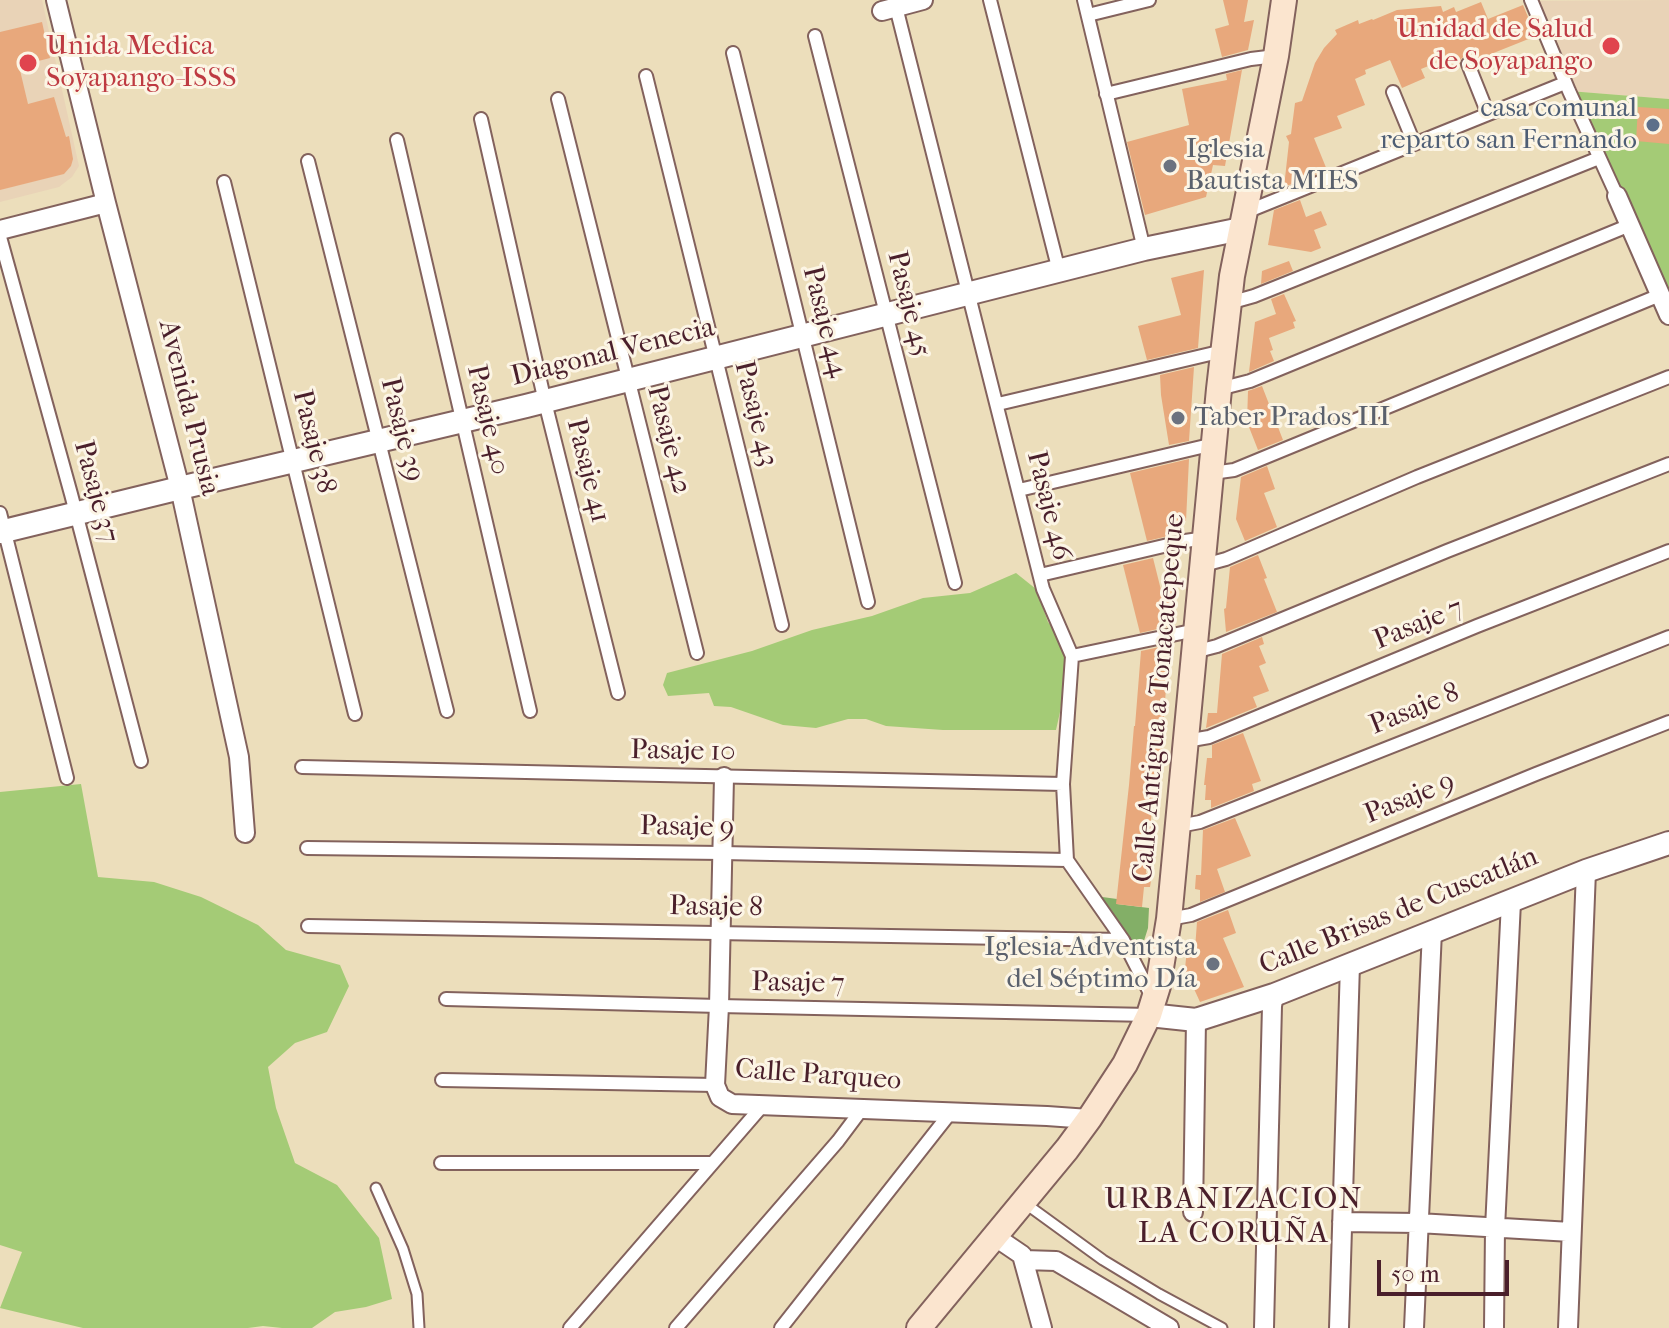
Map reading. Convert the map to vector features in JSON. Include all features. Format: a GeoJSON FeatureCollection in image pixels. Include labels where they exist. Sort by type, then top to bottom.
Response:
{"type":"FeatureCollection","features":[{"type":"Feature","properties":{"kind":"main road","name":"Calle Antigua a Tonacatepeque"},"geometry":{"type":"LineString","coordinates":[[919,1328],[1089,1119],[1125,1064],[1151,1007],[1164,956],[1169,919],[1229,303],[1284,0]]}},
{"type":"Feature","properties":{"kind":"street","name":"Avenida Prusia"},"geometry":{"type":"LineString","coordinates":[[56,0],[180,488],[239,757],[245,833]]}},
{"type":"Feature","properties":{"kind":"street"},"geometry":{"type":"LineString","coordinates":[[889,9],[923,0]]}},
{"type":"Feature","properties":{"kind":"street"},"geometry":{"type":"LineString","coordinates":[[990,0],[1059,271]]}},
{"type":"Feature","properties":{"kind":"street"},"geometry":{"type":"LineString","coordinates":[[1084,0],[1144,249]]}},
{"type":"Feature","properties":{"kind":"street"},"geometry":{"type":"LineString","coordinates":[[1088,15],[1149,0]]}},
{"type":"Feature","properties":{"kind":"street"},"geometry":{"type":"LineString","coordinates":[[1531,0],[1669,315]]}},
{"type":"Feature","properties":{"kind":"street","name":"Pasaje 46"},"geometry":{"type":"LineString","coordinates":[[889,9],[969,294],[1043,589],[1072,656],[1063,784],[1067,860]]}},
{"type":"Feature","properties":{"kind":"street","name":"Pasaje 45"},"geometry":{"type":"LineString","coordinates":[[815,36],[955,583]]}},
{"type":"Feature","properties":{"kind":"street","name":"Pasaje 44"},"geometry":{"type":"LineString","coordinates":[[733,53],[868,602]]}},
{"type":"Feature","properties":{"kind":"street"},"geometry":{"type":"LineString","coordinates":[[1106,94],[1251,59],[1276,56]]}},
{"type":"Feature","properties":{"kind":"street"},"geometry":{"type":"LineString","coordinates":[[1468,64],[1488,114]]}},
{"type":"Feature","properties":{"kind":"street","name":"Pasaje 43"},"geometry":{"type":"LineString","coordinates":[[646,76],[782,625]]}},
{"type":"Feature","properties":{"kind":"street"},"geometry":{"type":"LineString","coordinates":[[1242,221],[1414,143],[1565,83]]}},
{"type":"Feature","properties":{"kind":"street"},"geometry":{"type":"LineString","coordinates":[[1393,92],[1414,143]]}},
{"type":"Feature","properties":{"kind":"street","name":"Pasaje 42"},"geometry":{"type":"LineString","coordinates":[[558,99],[697,653]]}},
{"type":"Feature","properties":{"kind":"street","name":"Pasaje 41"},"geometry":{"type":"LineString","coordinates":[[481,119],[545,402],[618,693]]}},
{"type":"Feature","properties":{"kind":"street","name":"Pasaje 40"},"geometry":{"type":"LineString","coordinates":[[397,140],[530,711]]}},
{"type":"Feature","properties":{"kind":"street"},"geometry":{"type":"LineString","coordinates":[[1229,303],[1254,296],[1599,158]]}},
{"type":"Feature","properties":{"kind":"street","name":"Pasaje 39"},"geometry":{"type":"LineString","coordinates":[[308,161],[447,711]]}},
{"type":"Feature","properties":{"kind":"street","name":"Pasaje 38"},"geometry":{"type":"LineString","coordinates":[[224,182],[355,714]]}},
{"type":"Feature","properties":{"kind":"street"},"geometry":{"type":"LineString","coordinates":[[0,230],[106,203]]}},
{"type":"Feature","properties":{"kind":"street","name":"Diagonal Venecia"},"geometry":{"type":"LineString","coordinates":[[2,525],[77,515],[545,402],[1144,249],[1242,221]]}},
{"type":"Feature","properties":{"kind":"street"},"geometry":{"type":"LineString","coordinates":[[1219,389],[1250,381],[1630,225]]}},
{"type":"Feature","properties":{"kind":"street","name":"Pasaje 37"},"geometry":{"type":"LineString","coordinates":[[0,237],[141,761]]}},
{"type":"Feature","properties":{"kind":"street"},"geometry":{"type":"LineString","coordinates":[[1212,473],[1234,470],[1660,295]]}},
{"type":"Feature","properties":{"kind":"street"},"geometry":{"type":"LineString","coordinates":[[998,404],[1223,351]]}},
{"type":"Feature","properties":{"kind":"street"},"geometry":{"type":"LineString","coordinates":[[1204,565],[1233,556],[1417,477],[1669,377]]}},
{"type":"Feature","properties":{"kind":"street"},"geometry":{"type":"LineString","coordinates":[[1019,490],[1214,444]]}},
{"type":"Feature","properties":{"kind":"street"},"geometry":{"type":"LineString","coordinates":[[1072,656],[1195,641],[1217,646],[1669,464]]}},
{"type":"Feature","properties":{"kind":"street"},"geometry":{"type":"LineString","coordinates":[[2,525],[67,778]]}},
{"type":"Feature","properties":{"kind":"street"},"geometry":{"type":"LineString","coordinates":[[1040,575],[1206,538]]}},
{"type":"Feature","properties":{"kind":"street","name":"Pasaje 7"},"geometry":{"type":"LineString","coordinates":[[1186,741],[1209,737],[1477,626],[1669,551]]}},
{"type":"Feature","properties":{"kind":"street","name":"Pasaje 8"},"geometry":{"type":"LineString","coordinates":[[1179,826],[1200,822],[1669,637]]}},
{"type":"Feature","properties":{"kind":"street","name":"Pasaje 9"},"geometry":{"type":"LineString","coordinates":[[1169,919],[1191,915],[1669,722]]}},
{"type":"Feature","properties":{"kind":"street","name":"Pasaje 10"},"geometry":{"type":"LineString","coordinates":[[302,767],[1063,784]]}},
{"type":"Feature","properties":{"kind":"street","name":"Calle Parqueo"},"geometry":{"type":"LineString","coordinates":[[724,777],[715,1085],[720,1097],[732,1104],[1089,1119]]}},
{"type":"Feature","properties":{"kind":"street","name":"Calle Brisas de Cuscatlán"},"geometry":{"type":"LineString","coordinates":[[1151,1007],[1196,1020],[1274,995],[1586,871],[1669,843]]}},
{"type":"Feature","properties":{"kind":"street","name":"Pasaje 9"},"geometry":{"type":"LineString","coordinates":[[307,848],[1067,860]]}},
{"type":"Feature","properties":{"kind":"street"},"geometry":{"type":"LineString","coordinates":[[1067,860],[1123,940],[1151,1007]]}},
{"type":"Feature","properties":{"kind":"street"},"geometry":{"type":"LineString","coordinates":[[1568,1328],[1586,871]]}},
{"type":"Feature","properties":{"kind":"street"},"geometry":{"type":"LineString","coordinates":[[1494,1328],[1495,1228],[1511,902]]}},
{"type":"Feature","properties":{"kind":"street","name":"Pasaje 8"},"geometry":{"type":"LineString","coordinates":[[308,926],[1123,940]]}},
{"type":"Feature","properties":{"kind":"street"},"geometry":{"type":"LineString","coordinates":[[1414,1328],[1432,931]]}},
{"type":"Feature","properties":{"kind":"street"},"geometry":{"type":"LineString","coordinates":[[1339,1328],[1350,964]]}},
{"type":"Feature","properties":{"kind":"street"},"geometry":{"type":"LineString","coordinates":[[1264,1328],[1274,995]]}},
{"type":"Feature","properties":{"kind":"street","name":"Pasaje 7"},"geometry":{"type":"LineString","coordinates":[[446,999],[719,1006],[1151,1007]]}},
{"type":"Feature","properties":{"kind":"street"},"geometry":{"type":"LineString","coordinates":[[1193,1212],[1196,1020]]}},
{"type":"Feature","properties":{"kind":"street"},"geometry":{"type":"LineString","coordinates":[[442,1080],[715,1085]]}},
{"type":"Feature","properties":{"kind":"street"},"geometry":{"type":"LineString","coordinates":[[570,1328],[763,1105]]}},
{"type":"Feature","properties":{"kind":"street"},"geometry":{"type":"LineString","coordinates":[[676,1328],[838,1141],[862,1109]]}},
{"type":"Feature","properties":{"kind":"street"},"geometry":{"type":"LineString","coordinates":[[781,1328],[951,1112]]}},
{"type":"Feature","properties":{"kind":"street"},"geometry":{"type":"LineString","coordinates":[[441,1163],[712,1163]]}},
{"type":"Feature","properties":{"kind":"street"},"geometry":{"type":"LineString","coordinates":[[1342,1222],[1571,1232]]}},
{"type":"Feature","properties":{"kind":"street"},"geometry":{"type":"LineString","coordinates":[[994,1236],[1024,1260],[1042,1328]]}},
{"type":"Feature","properties":{"kind":"street"},"geometry":{"type":"LineString","coordinates":[[1024,1260],[1056,1261],[1169,1328]]}},
{"type":"Feature","properties":{"kind":"lane"},"geometry":{"type":"LineString","coordinates":[[376,1188],[403,1249],[417,1294],[419,1328]]}},
{"type":"Feature","properties":{"kind":"lane"},"geometry":{"type":"LineString","coordinates":[[1023,1202],[1103,1260],[1222,1328]]}},
{"type":"Feature","properties":{"kind":"shaded area","name":"Unida Medica Soyapango-ISSS"},"geometry":{"type":"Polygon","coordinates":[[[0,0],[42,0],[79,166],[72,177],[59,187],[0,202],[0,0]]]}},
{"type":"Feature","properties":{"kind":"shaded area","name":"Unidad de Salud de Soyapango"},"geometry":{"type":"Polygon","coordinates":[[[1669,0],[1669,99],[1569,91],[1538,1],[1669,0]]]}},
{"type":"Feature","properties":{"kind":"green space"},"geometry":{"type":"Polygon","coordinates":[[[1569,91],[1669,99],[1669,316],[1569,91]]]}},
{"type":"Feature","properties":{"kind":"green space"},"geometry":{"type":"Polygon","coordinates":[[[1016,573],[1036,589],[1048,622],[1063,642],[1066,669],[1056,730],[943,730],[886,726],[866,719],[848,719],[816,728],[783,725],[731,707],[714,706],[709,693],[668,696],[663,685],[667,673],[752,651],[812,630],[872,616],[923,598],[970,593],[1016,573]]]}},
{"type":"Feature","properties":{"kind":"green space"},"geometry":{"type":"Polygon","coordinates":[[[81,784],[98,877],[154,882],[201,897],[258,925],[286,950],[340,965],[349,986],[327,1032],[295,1043],[268,1067],[276,1108],[295,1163],[337,1185],[379,1238],[392,1299],[335,1312],[312,1328],[83,1328],[0,1308],[22,1252],[0,1245],[0,792],[81,784]]]}},
{"type":"Feature","properties":{"kind":"green space"},"geometry":{"type":"Polygon","coordinates":[[[1095,896],[1117,899],[1117,904],[1149,908],[1148,928],[1137,963],[1095,896]]]}},
{"type":"Feature","properties":{"kind":"building"},"geometry":{"type":"Polygon","coordinates":[[[1223,0],[1248,0],[1244,22],[1254,20],[1248,50],[1222,57],[1215,29],[1229,25],[1223,0]]]}},
{"type":"Feature","properties":{"kind":"building"},"geometry":{"type":"Polygon","coordinates":[[[1481,2],[1488,19],[1523,5],[1536,36],[1476,60],[1470,55],[1464,56],[1459,67],[1451,70],[1446,59],[1421,69],[1425,78],[1402,88],[1390,60],[1365,70],[1366,74],[1355,79],[1365,105],[1337,116],[1342,128],[1314,138],[1327,170],[1284,187],[1289,142],[1286,136],[1291,134],[1295,103],[1302,101],[1315,63],[1337,34],[1335,30],[1358,20],[1359,24],[1397,10],[1441,6],[1443,12],[1454,7],[1456,12],[1481,2]]]}},
{"type":"Feature","properties":{"kind":"building","name":"Unida Medica Soyapango-ISSS"},"geometry":{"type":"Polygon","coordinates":[[[42,22],[50,58],[19,66],[28,104],[54,97],[66,137],[69,136],[73,159],[64,174],[0,190],[0,32],[42,22]]]}},
{"type":"Feature","properties":{"kind":"building","name":"Iglesia Bautista MIES"},"geometry":{"type":"Polygon","coordinates":[[[1242,70],[1225,166],[1213,165],[1206,197],[1145,215],[1127,142],[1189,125],[1182,89],[1227,80],[1226,74],[1242,70]]]}},
{"type":"Feature","properties":{"kind":"building","name":"casa comunal reparto san Fernando"},"geometry":{"type":"Polygon","coordinates":[[[1638,107],[1669,109],[1669,144],[1636,141],[1638,107]]]}},
{"type":"Feature","properties":{"kind":"building"},"geometry":{"type":"Polygon","coordinates":[[[1300,200],[1306,217],[1321,211],[1327,225],[1314,230],[1321,248],[1311,252],[1268,245],[1274,210],[1300,200]]]}},
{"type":"Feature","properties":{"kind":"building"},"geometry":{"type":"Polygon","coordinates":[[[1289,261],[1293,271],[1261,284],[1262,271],[1289,261]]]}},
{"type":"Feature","properties":{"kind":"building"},"geometry":{"type":"Polygon","coordinates":[[[1204,270],[1198,348],[1147,360],[1138,326],[1181,315],[1171,278],[1204,270]]]}},
{"type":"Feature","properties":{"kind":"building"},"geometry":{"type":"Polygon","coordinates":[[[1284,294],[1296,321],[1293,322],[1295,328],[1269,338],[1274,361],[1249,372],[1255,322],[1276,314],[1271,299],[1284,294]]]}},
{"type":"Feature","properties":{"kind":"building","name":"Taber Prados III"},"geometry":{"type":"Polygon","coordinates":[[[1194,367],[1189,441],[1169,445],[1160,375],[1194,367]]]}},
{"type":"Feature","properties":{"kind":"building"},"geometry":{"type":"Polygon","coordinates":[[[1262,386],[1283,440],[1258,450],[1247,422],[1248,391],[1262,386]]]}},
{"type":"Feature","properties":{"kind":"building"},"geometry":{"type":"Polygon","coordinates":[[[1189,459],[1186,521],[1181,520],[1181,533],[1147,541],[1130,473],[1189,459]]]}},
{"type":"Feature","properties":{"kind":"building"},"geometry":{"type":"Polygon","coordinates":[[[1267,466],[1275,489],[1264,493],[1277,527],[1245,541],[1236,519],[1241,477],[1267,466]]]}},
{"type":"Feature","properties":{"kind":"building"},"geometry":{"type":"Polygon","coordinates":[[[1258,555],[1277,612],[1226,632],[1224,609],[1230,567],[1258,555]]]}},
{"type":"Feature","properties":{"kind":"building"},"geometry":{"type":"Polygon","coordinates":[[[1153,558],[1161,590],[1175,586],[1171,626],[1140,633],[1123,565],[1153,558]]]}},
{"type":"Feature","properties":{"kind":"building"},"geometry":{"type":"Polygon","coordinates":[[[1262,637],[1264,644],[1259,646],[1266,663],[1259,666],[1269,691],[1253,697],[1257,707],[1206,728],[1208,713],[1217,713],[1222,654],[1262,637]]]}},
{"type":"Feature","properties":{"kind":"building"},"geometry":{"type":"Polygon","coordinates":[[[1169,645],[1160,773],[1156,772],[1146,873],[1152,874],[1150,887],[1144,887],[1142,907],[1116,904],[1141,651],[1169,645]]]}},
{"type":"Feature","properties":{"kind":"building"},"geometry":{"type":"Polygon","coordinates":[[[1243,733],[1261,781],[1252,784],[1254,791],[1211,808],[1211,800],[1205,800],[1204,785],[1207,758],[1212,758],[1212,745],[1243,733]]]}},
{"type":"Feature","properties":{"kind":"building"},"geometry":{"type":"Polygon","coordinates":[[[1235,818],[1251,856],[1217,869],[1225,892],[1200,902],[1200,890],[1195,889],[1196,875],[1201,875],[1203,830],[1235,818]]]}},
{"type":"Feature","properties":{"kind":"building"},"geometry":{"type":"Polygon","coordinates":[[[1228,910],[1236,933],[1223,938],[1244,987],[1200,1002],[1185,969],[1187,948],[1195,949],[1197,922],[1228,910]]]}},
{"type":"Feature","properties":{"kind":"place","name":"Unidad de Salud de Soyapango"},"geometry":{"type":"Point","coordinates":[1611,46]}},
{"type":"Feature","properties":{"kind":"place","name":"Unida Medica Soyapango-ISSS"},"geometry":{"type":"Point","coordinates":[28,63]}},
{"type":"Feature","properties":{"kind":"place","name":"casa comunal reparto san Fernando"},"geometry":{"type":"Point","coordinates":[1653,125]}},
{"type":"Feature","properties":{"kind":"place","name":"Iglesia Bautista MIES"},"geometry":{"type":"Point","coordinates":[1170,166]}},
{"type":"Feature","properties":{"kind":"place","name":"Taber Prados III"},"geometry":{"type":"Point","coordinates":[1178,418]}},
{"type":"Feature","properties":{"kind":"place","name":"Iglesia Adventista del Séptimo Día"},"geometry":{"type":"Point","coordinates":[1213,964]}},
{"type":"Feature","properties":{"kind":"district","name":"URBANIZACION LA CORUÑA"},"geometry":{"type":"Point","coordinates":[1234,1218]}}]}
